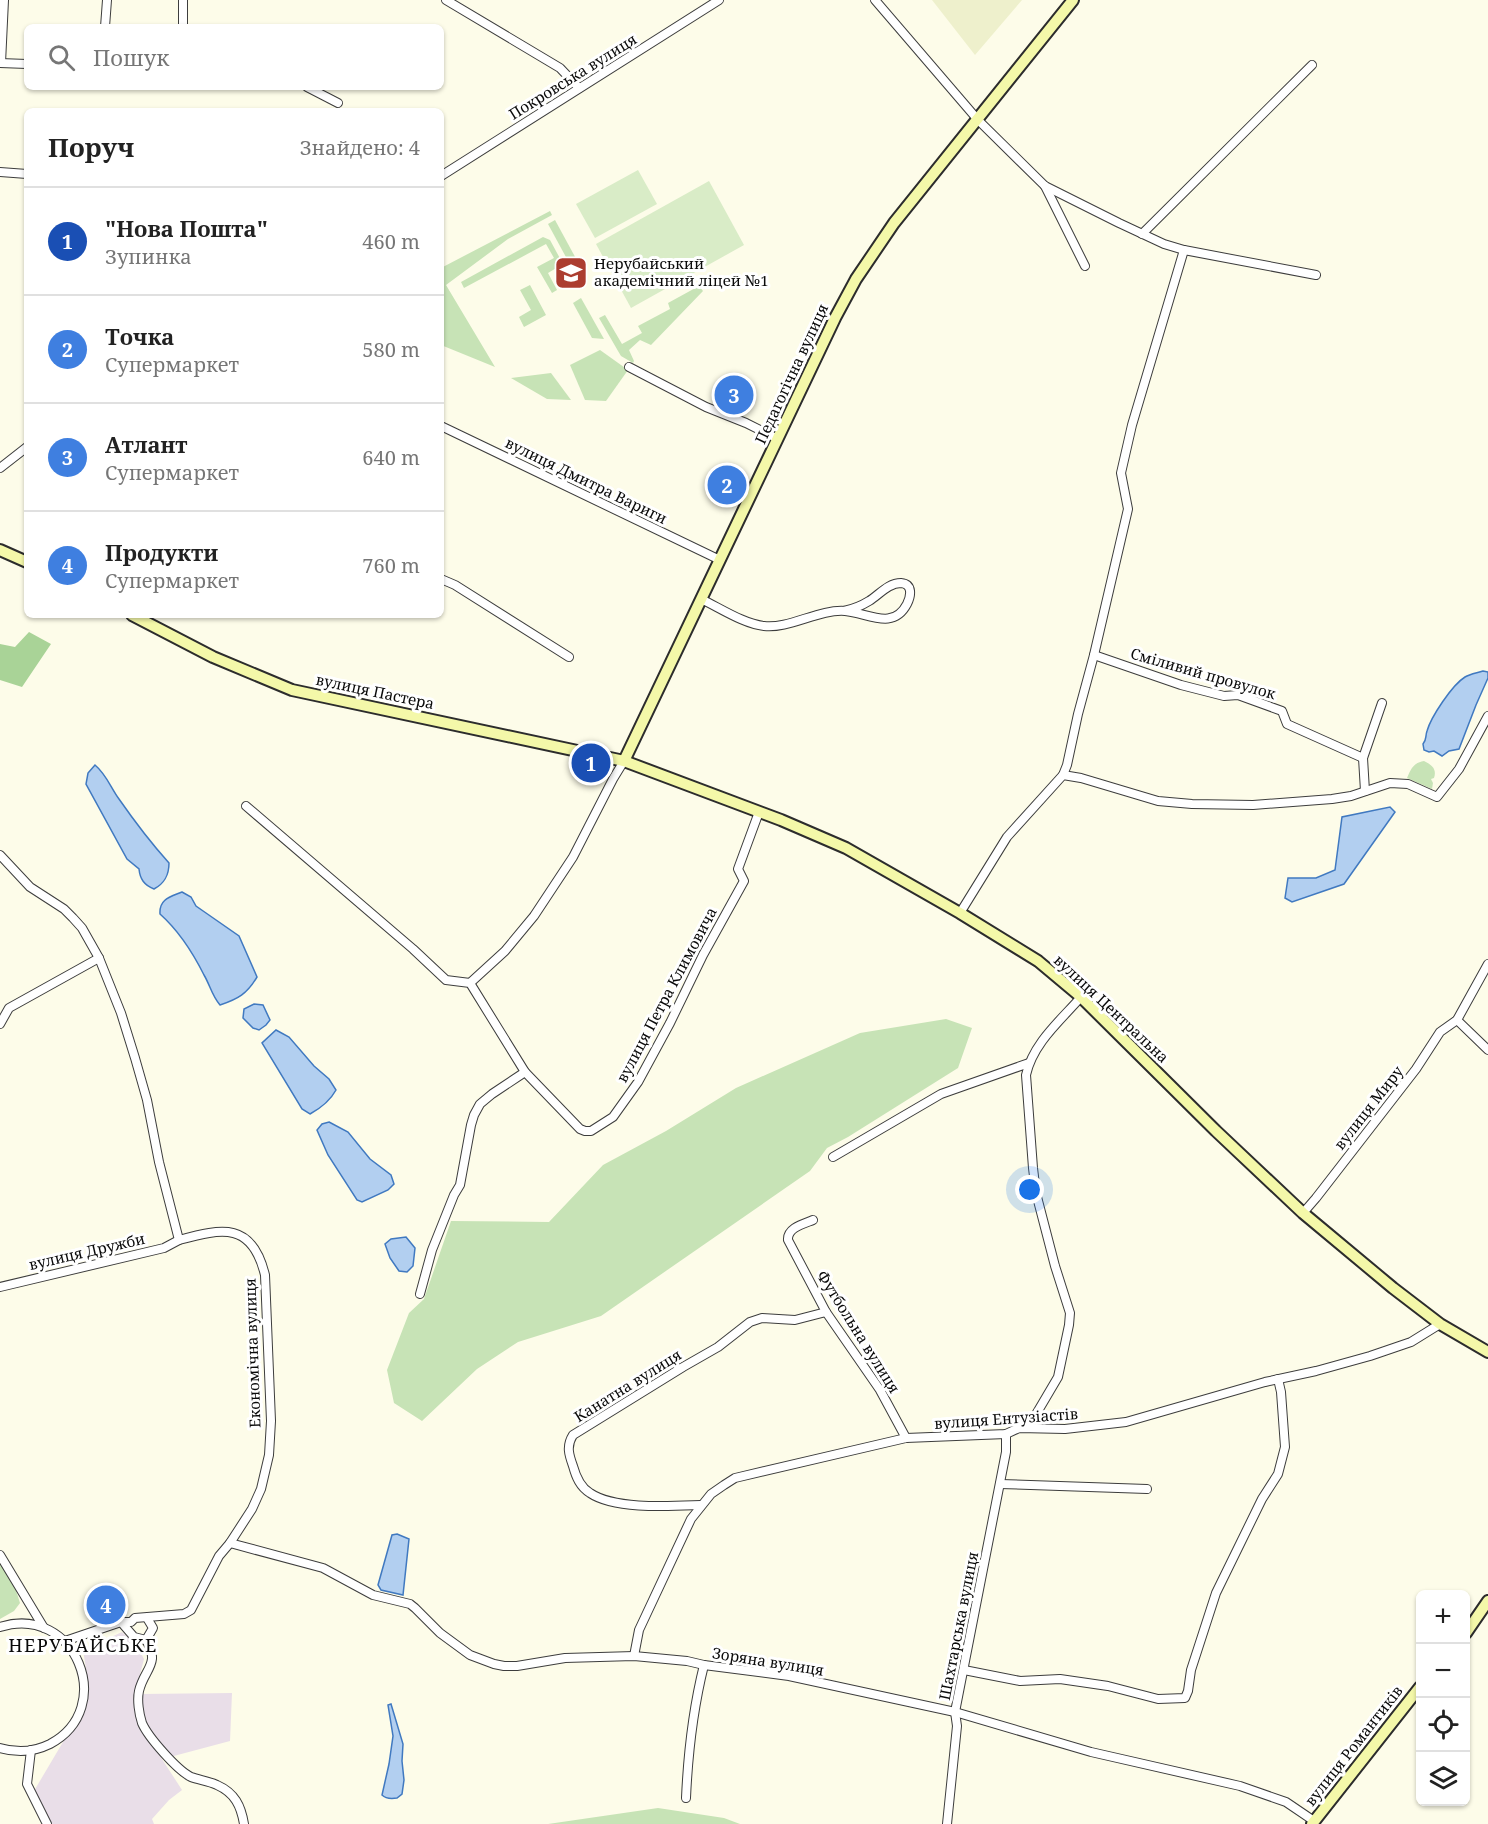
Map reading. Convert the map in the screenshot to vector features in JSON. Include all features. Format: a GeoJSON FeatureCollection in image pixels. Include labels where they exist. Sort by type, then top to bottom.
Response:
{"type":"FeatureCollection","features":[{"type":"Feature","properties":{"kind":"street"},"geometry":{"type":"LineString","coordinates":[[4,0],[0,63],[24,64]]}},
{"type":"Feature","properties":{"kind":"street"},"geometry":{"type":"LineString","coordinates":[[105,24],[107,0]]}},
{"type":"Feature","properties":{"kind":"street"},"geometry":{"type":"LineString","coordinates":[[183,0],[183,24]]}},
{"type":"Feature","properties":{"kind":"street"},"geometry":{"type":"LineString","coordinates":[[446,0],[560,68],[579,88]]}},
{"type":"Feature","properties":{"kind":"street","name":"Покровська вулиця"},"geometry":{"type":"LineString","coordinates":[[444,174],[719,0]]}},
{"type":"Feature","properties":{"kind":"street"},"geometry":{"type":"LineString","coordinates":[[875,0],[978,120],[1045,186],[1164,244],[1184,250],[1316,275]]}},
{"type":"Feature","properties":{"kind":"street","name":"Педагогічна вулиця"},"geometry":{"type":"LineString","coordinates":[[624,761],[835,318],[856,279],[894,223],[1073,0]]}},
{"type":"Feature","properties":{"kind":"street"},"geometry":{"type":"LineString","coordinates":[[1142,234],[1312,65]]}},
{"type":"Feature","properties":{"kind":"street"},"geometry":{"type":"LineString","coordinates":[[313,90],[338,103]]}},
{"type":"Feature","properties":{"kind":"street"},"geometry":{"type":"LineString","coordinates":[[0,172],[24,174]]}},
{"type":"Feature","properties":{"kind":"street"},"geometry":{"type":"LineString","coordinates":[[1045,186],[1084,266]]}},
{"type":"Feature","properties":{"kind":"street"},"geometry":{"type":"LineString","coordinates":[[960,913],[1007,837],[1063,775],[1067,765],[1128,509],[1121,473],[1132,425],[1184,250]]}},
{"type":"Feature","properties":{"kind":"street"},"geometry":{"type":"LineString","coordinates":[[629,367],[706,407],[778,439]]}},
{"type":"Feature","properties":{"kind":"street","name":"вулиця Дмитра Вариги"},"geometry":{"type":"LineString","coordinates":[[444,427],[720,560]]}},
{"type":"Feature","properties":{"kind":"street"},"geometry":{"type":"LineString","coordinates":[[0,468],[24,449]]}},
{"type":"Feature","properties":{"kind":"street"},"geometry":{"type":"LineString","coordinates":[[0,550],[24,561]]}},
{"type":"Feature","properties":{"kind":"street"},"geometry":{"type":"LineString","coordinates":[[444,580],[570,657]]}},
{"type":"Feature","properties":{"kind":"street"},"geometry":{"type":"LineString","coordinates":[[701,599],[753,624],[772,627],[855,608],[896,584],[904,583],[909,586],[911,592],[904,610],[891,619],[844,611]]}},
{"type":"Feature","properties":{"kind":"street","name":"вулиця Пастера"},"geometry":{"type":"LineString","coordinates":[[138,618],[213,657],[292,690],[624,761]]}},
{"type":"Feature","properties":{"kind":"street","name":"Сміливий провулок"},"geometry":{"type":"LineString","coordinates":[[1094,655],[1181,685],[1224,696],[1238,695],[1282,711],[1287,724],[1363,758]]}},
{"type":"Feature","properties":{"kind":"street"},"geometry":{"type":"LineString","coordinates":[[1365,791],[1363,758],[1382,703]]}},
{"type":"Feature","properties":{"kind":"street"},"geometry":{"type":"LineString","coordinates":[[1063,775],[1081,778],[1158,801],[1192,804],[1253,805],[1332,799],[1351,796],[1390,783],[1408,784],[1437,797],[1459,769],[1488,716]]}},
{"type":"Feature","properties":{"kind":"street"},"geometry":{"type":"LineString","coordinates":[[246,806],[446,980],[470,983],[505,951],[534,916],[573,857],[624,761]]}},
{"type":"Feature","properties":{"kind":"street","name":"вулиця Центральна"},"geometry":{"type":"LineString","coordinates":[[624,761],[781,820],[846,848],[960,913],[1038,961],[1081,997],[1216,1131],[1303,1213],[1440,1324],[1488,1352]]}},
{"type":"Feature","properties":{"kind":"street","name":"вулиця Петра Климовича"},"geometry":{"type":"LineString","coordinates":[[470,983],[525,1072],[580,1130],[591,1131],[613,1117],[644,1072],[670,1023],[703,955],[744,881],[738,869],[759,812]]}},
{"type":"Feature","properties":{"kind":"street"},"geometry":{"type":"LineString","coordinates":[[0,855],[30,887],[64,909],[73,918],[82,928],[99,958],[121,1013],[147,1100],[159,1162],[179,1240]]}},
{"type":"Feature","properties":{"kind":"street"},"geometry":{"type":"LineString","coordinates":[[0,1024],[9,1008],[99,958]]}},
{"type":"Feature","properties":{"kind":"street","name":"вулиця Миру"},"geometry":{"type":"LineString","coordinates":[[1303,1213],[1416,1069],[1440,1032],[1457,1020],[1488,964]]}},
{"type":"Feature","properties":{"kind":"street"},"geometry":{"type":"LineString","coordinates":[[1019,1428],[1035,1416],[1058,1377],[1070,1313],[1036,1193],[1026,1075],[1029,1064],[1041,1042],[1081,997]]}},
{"type":"Feature","properties":{"kind":"street"},"geometry":{"type":"LineString","coordinates":[[1457,1020],[1488,1050]]}},
{"type":"Feature","properties":{"kind":"street"},"geometry":{"type":"LineString","coordinates":[[833,1158],[941,1094],[1029,1064]]}},
{"type":"Feature","properties":{"kind":"street"},"geometry":{"type":"LineString","coordinates":[[420,1294],[440,1228],[460,1185],[474,1115],[480,1104],[525,1072]]}},
{"type":"Feature","properties":{"kind":"street","name":"Футбольна вулиця"},"geometry":{"type":"LineString","coordinates":[[813,1220],[791,1231],[788,1240],[826,1312],[880,1390],[906,1438]]}},
{"type":"Feature","properties":{"kind":"street","name":"Економічна вулиця"},"geometry":{"type":"LineString","coordinates":[[130,1625],[135,1618],[184,1614],[191,1610],[219,1556],[252,1509],[261,1489],[269,1455],[271,1421],[265,1275],[261,1259],[255,1247],[242,1237],[231,1233],[217,1231],[179,1240]]}},
{"type":"Feature","properties":{"kind":"street","name":"вулиця Дружби"},"geometry":{"type":"LineString","coordinates":[[0,1287],[164,1248],[179,1240]]}},
{"type":"Feature","properties":{"kind":"street","name":"Канатна вулиця"},"geometry":{"type":"LineString","coordinates":[[701,1505],[649,1506],[613,1502],[590,1493],[581,1486],[577,1479],[568,1449],[569,1442],[583,1429],[718,1347],[750,1322],[762,1318],[795,1320],[826,1312]]}},
{"type":"Feature","properties":{"kind":"street","name":"вулиця Ентузіастів"},"geometry":{"type":"LineString","coordinates":[[634,1656],[639,1630],[692,1519],[711,1494],[735,1479],[906,1438],[1006,1434],[1019,1428],[1065,1429],[1126,1422],[1278,1379],[1370,1356],[1411,1342],[1440,1324]]}},
{"type":"Feature","properties":{"kind":"street"},"geometry":{"type":"LineString","coordinates":[[964,1670],[1020,1681],[1060,1679],[1108,1686],[1158,1699],[1185,1698],[1191,1671],[1216,1593],[1262,1499],[1278,1474],[1284,1447],[1281,1392],[1278,1379]]}},
{"type":"Feature","properties":{"kind":"street","name":"Шахтарська вулиця"},"geometry":{"type":"LineString","coordinates":[[947,1824],[957,1726],[955,1712],[1006,1452],[1006,1434]]}},
{"type":"Feature","properties":{"kind":"street"},"geometry":{"type":"LineString","coordinates":[[1000,1484],[1147,1489]]}},
{"type":"Feature","properties":{"kind":"street","name":"Зоряна вулиця"},"geometry":{"type":"LineString","coordinates":[[230,1543],[323,1568],[373,1595],[410,1604],[440,1633],[470,1655],[494,1664],[517,1666],[565,1658],[634,1656],[687,1661],[789,1676],[955,1712],[1091,1752],[1240,1786],[1286,1802],[1313,1822]]}},
{"type":"Feature","properties":{"kind":"street"},"geometry":{"type":"LineString","coordinates":[[0,1555],[44,1628]]}},
{"type":"Feature","properties":{"kind":"street"},"geometry":{"type":"LineString","coordinates":[[1470,1627],[1488,1601]]}},
{"type":"Feature","properties":{"kind":"street"},"geometry":{"type":"LineString","coordinates":[[146,1640],[152,1634],[153,1628],[147,1618]]}},
{"type":"Feature","properties":{"kind":"street"},"geometry":{"type":"LineString","coordinates":[[65,1641],[121,1622],[130,1625],[134,1636],[146,1640],[152,1650],[152,1664],[139,1690],[142,1724],[166,1758],[189,1776],[218,1785],[234,1797],[242,1810],[244,1824]]}},
{"type":"Feature","properties":{"kind":"street"},"geometry":{"type":"LineString","coordinates":[[0,1627],[22,1623],[44,1628],[65,1641],[77,1658],[82,1670],[84,1686],[76,1719],[65,1733],[52,1742],[31,1750],[18,1751],[0,1748]]}},
{"type":"Feature","properties":{"kind":"street"},"geometry":{"type":"LineString","coordinates":[[686,1798],[689,1745],[704,1665]]}},
{"type":"Feature","properties":{"kind":"street","name":"вулиця Романтиків"},"geometry":{"type":"LineString","coordinates":[[1313,1822],[1416,1692]]}},
{"type":"Feature","properties":{"kind":"street"},"geometry":{"type":"LineString","coordinates":[[31,1750],[27,1784],[44,1822]]}},
{"type":"Feature","properties":{"kind":"shaded area"},"geometry":{"type":"Polygon","coordinates":[[[122,1632],[137,1646],[144,1659],[136,1690],[138,1722],[182,1790],[169,1800],[152,1819],[154,1824],[52,1824],[34,1791],[76,1720],[87,1675],[83,1650],[122,1632]]]}},
{"type":"Feature","properties":{"kind":"shaded area"},"geometry":{"type":"Polygon","coordinates":[[[232,1693],[230,1741],[170,1757],[144,1721],[140,1694],[232,1693]]]}},
{"type":"Feature","properties":{"kind":"green space"},"geometry":{"type":"Polygon","coordinates":[[[932,0],[1022,0],[975,55],[932,0]]]}},
{"type":"Feature","properties":{"kind":"green space"},"geometry":{"type":"Polygon","coordinates":[[[638,170],[657,204],[595,238],[576,204],[638,170]]]}},
{"type":"Feature","properties":{"kind":"green space"},"geometry":{"type":"Polygon","coordinates":[[[709,181],[744,245],[631,308],[596,244],[709,181]]]}},
{"type":"Feature","properties":{"kind":"green space"},"geometry":{"type":"Polygon","coordinates":[[[550,211],[552,215],[508,239],[446,285],[495,367],[444,346],[444,266],[550,211]]]}},
{"type":"Feature","properties":{"kind":"green space"},"geometry":{"type":"Polygon","coordinates":[[[555,220],[586,277],[579,281],[548,224],[555,220]]]}},
{"type":"Feature","properties":{"kind":"green space"},"geometry":{"type":"Polygon","coordinates":[[[543,237],[550,240],[563,264],[548,273],[557,290],[552,293],[537,267],[554,258],[546,244],[464,288],[461,282],[543,237]]]}},
{"type":"Feature","properties":{"kind":"green space"},"geometry":{"type":"Polygon","coordinates":[[[530,285],[546,315],[524,327],[519,317],[531,310],[520,290],[530,285]]]}},
{"type":"Feature","properties":{"kind":"green space"},"geometry":{"type":"Polygon","coordinates":[[[699,286],[703,291],[651,345],[640,340],[629,350],[633,363],[621,356],[599,318],[605,315],[622,344],[642,333],[638,326],[670,309],[668,303],[699,286]]]}},
{"type":"Feature","properties":{"kind":"green space"},"geometry":{"type":"Polygon","coordinates":[[[581,298],[604,339],[592,338],[573,303],[581,298]]]}},
{"type":"Feature","properties":{"kind":"green space"},"geometry":{"type":"Polygon","coordinates":[[[600,350],[628,370],[606,401],[585,400],[570,365],[600,350]]]}},
{"type":"Feature","properties":{"kind":"green space"},"geometry":{"type":"Polygon","coordinates":[[[551,373],[571,400],[547,399],[511,378],[551,373]]]}},
{"type":"Feature","properties":{"kind":"green space"},"geometry":{"type":"Polygon","coordinates":[[[29,632],[51,644],[22,687],[0,680],[0,644],[15,647],[29,632]]]}},
{"type":"Feature","properties":{"kind":"green space"},"geometry":{"type":"Polygon","coordinates":[[[1424,761],[1434,770],[1434,778],[1431,779],[1432,789],[1407,778],[1415,765],[1424,761]]]}},
{"type":"Feature","properties":{"kind":"green space"},"geometry":{"type":"Polygon","coordinates":[[[946,1019],[972,1028],[958,1068],[827,1148],[810,1171],[601,1316],[518,1342],[477,1369],[422,1421],[394,1403],[387,1370],[409,1313],[424,1299],[451,1221],[549,1222],[603,1165],[666,1131],[736,1088],[860,1033],[946,1019]]]}},
{"type":"Feature","properties":{"kind":"green space"},"geometry":{"type":"Polygon","coordinates":[[[0,1562],[15,1587],[20,1603],[14,1611],[0,1619],[0,1562]]]}},
{"type":"Feature","properties":{"kind":"green space"},"geometry":{"type":"Polygon","coordinates":[[[658,1808],[724,1818],[740,1824],[548,1824],[658,1808]]]}},
{"type":"Feature","properties":{"kind":"water"},"geometry":{"type":"Polygon","coordinates":[[[1483,671],[1488,672],[1488,678],[1459,749],[1449,751],[1442,756],[1434,751],[1424,750],[1423,744],[1429,725],[1448,694],[1465,677],[1483,671]]]}},
{"type":"Feature","properties":{"kind":"water"},"geometry":{"type":"Polygon","coordinates":[[[95,765],[137,824],[169,863],[166,878],[154,889],[145,884],[139,869],[127,859],[86,784],[88,773],[95,765]]]}},
{"type":"Feature","properties":{"kind":"water"},"geometry":{"type":"Polygon","coordinates":[[[1390,807],[1395,812],[1344,884],[1292,902],[1285,898],[1288,878],[1316,878],[1335,870],[1342,817],[1390,807]]]}},
{"type":"Feature","properties":{"kind":"water"},"geometry":{"type":"Polygon","coordinates":[[[182,892],[191,897],[196,906],[239,936],[257,977],[246,992],[220,1005],[190,951],[160,914],[163,902],[182,892]]]}},
{"type":"Feature","properties":{"kind":"water"},"geometry":{"type":"Polygon","coordinates":[[[254,1004],[263,1005],[270,1020],[259,1030],[253,1028],[243,1018],[244,1009],[254,1004]]]}},
{"type":"Feature","properties":{"kind":"water"},"geometry":{"type":"Polygon","coordinates":[[[276,1030],[289,1037],[314,1066],[329,1079],[336,1090],[325,1104],[310,1114],[302,1109],[262,1043],[276,1030]]]}},
{"type":"Feature","properties":{"kind":"water"},"geometry":{"type":"Polygon","coordinates":[[[329,1122],[348,1132],[370,1159],[391,1175],[394,1184],[388,1190],[362,1202],[357,1200],[328,1155],[317,1130],[322,1124],[329,1122]]]}},
{"type":"Feature","properties":{"kind":"water"},"geometry":{"type":"Polygon","coordinates":[[[406,1237],[415,1248],[413,1266],[407,1272],[399,1271],[390,1258],[385,1244],[391,1239],[406,1237]]]}},
{"type":"Feature","properties":{"kind":"water"},"geometry":{"type":"Polygon","coordinates":[[[397,1534],[409,1539],[403,1595],[381,1590],[378,1585],[392,1535],[397,1534]]]}},
{"type":"Feature","properties":{"kind":"water"},"geometry":{"type":"Polygon","coordinates":[[[391,1704],[403,1744],[404,1780],[402,1794],[391,1799],[382,1795],[393,1736],[388,1705],[391,1704]]]}},
{"type":"Feature","properties":{"kind":"place","name":"Нерубайський академічний ліцей №1"},"geometry":{"type":"Point","coordinates":[571,273]}},
{"type":"Feature","properties":{"kind":"place","name":"Атлант"},"geometry":{"type":"Point","coordinates":[734,395]}},
{"type":"Feature","properties":{"kind":"place","name":"Точка"},"geometry":{"type":"Point","coordinates":[727,485]}},
{"type":"Feature","properties":{"kind":"place","name":"\"Нова Пошта\""},"geometry":{"type":"Point","coordinates":[591,763]}},
{"type":"Feature","properties":{"kind":"place","name":"Продукти"},"geometry":{"type":"Point","coordinates":[106,1605]}},
{"type":"Feature","properties":{"kind":"district","name":"НЕРУБАЙСЬКЕ"},"geometry":{"type":"Point","coordinates":[83,1646]}}]}
